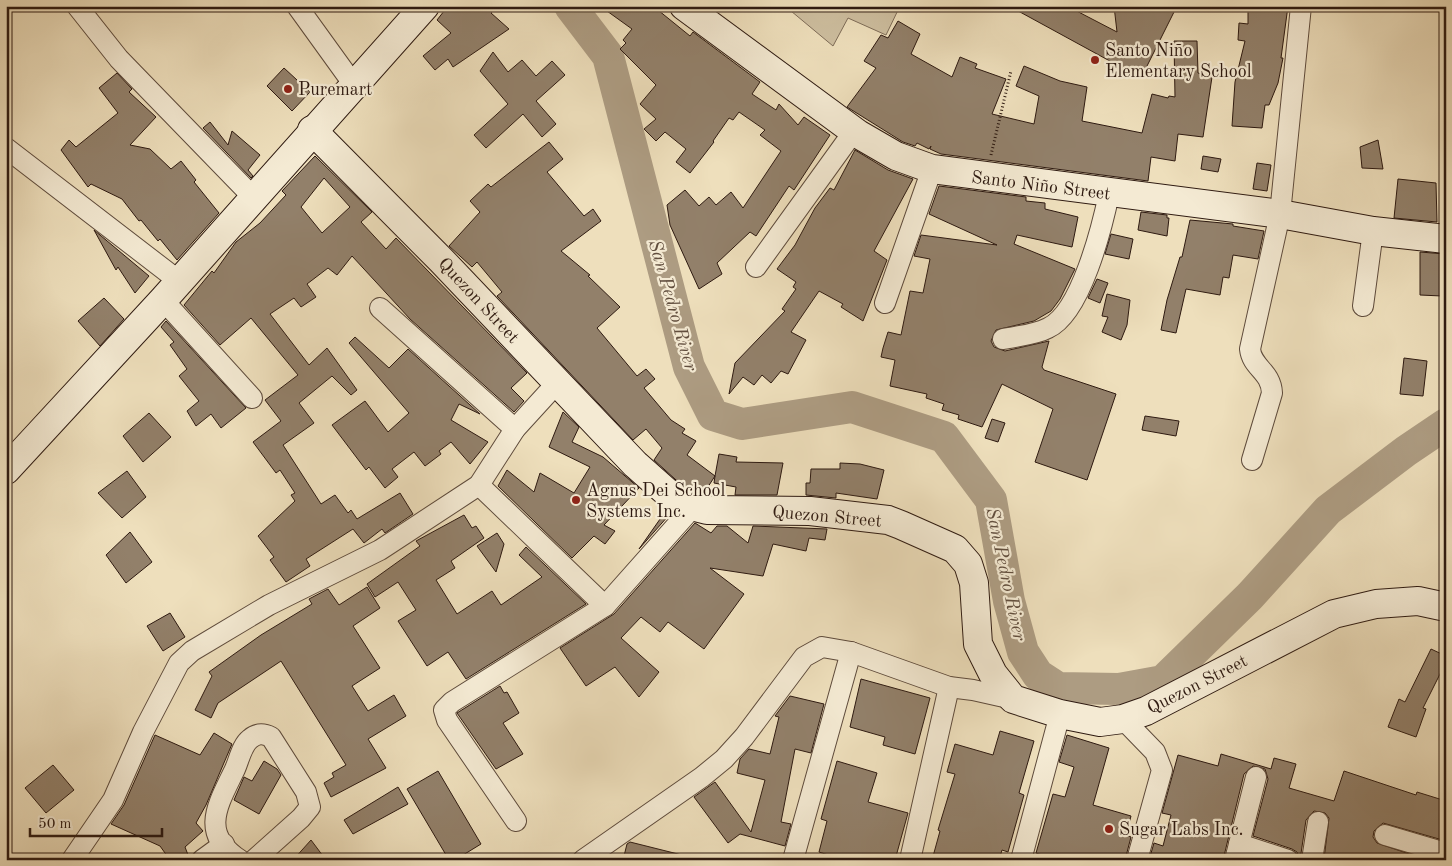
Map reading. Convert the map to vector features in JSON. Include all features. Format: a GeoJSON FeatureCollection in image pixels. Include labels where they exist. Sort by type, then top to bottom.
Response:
{"type":"FeatureCollection","features":[{"type":"Feature","properties":{"kind":"street"},"geometry":{"type":"LineString","coordinates":[[77,6],[119,59],[253,197]]}},
{"type":"Feature","properties":{"kind":"street"},"geometry":{"type":"LineString","coordinates":[[297,6],[354,85]]}},
{"type":"Feature","properties":{"kind":"street","name":"Santo Niño Street"},"geometry":{"type":"LineString","coordinates":[[684,6],[854,131],[896,156],[932,169],[1109,194],[1280,214],[1373,231],[1446,240]]}},
{"type":"Feature","properties":{"kind":"street"},"geometry":{"type":"LineString","coordinates":[[1252,460],[1272,393],[1268,376],[1250,357],[1250,349],[1280,214],[1301,6]]}},
{"type":"Feature","properties":{"kind":"street"},"geometry":{"type":"LineString","coordinates":[[6,470],[171,290],[354,85],[418,9]]}},
{"type":"Feature","properties":{"kind":"street","name":"Quezon Street"},"geometry":{"type":"LineString","coordinates":[[312,130],[441,260],[557,383],[666,494],[679,503],[692,508],[707,510],[810,511],[888,520],[955,549],[968,564],[974,583],[978,644],[993,674],[1013,699],[1060,714],[1100,722],[1123,719],[1146,711],[1334,614],[1376,604],[1418,601],[1446,607]]}},
{"type":"Feature","properties":{"kind":"street"},"geometry":{"type":"LineString","coordinates":[[756,267],[854,131]]}},
{"type":"Feature","properties":{"kind":"street"},"geometry":{"type":"LineString","coordinates":[[6,148],[171,290],[252,398]]}},
{"type":"Feature","properties":{"kind":"street"},"geometry":{"type":"LineString","coordinates":[[885,303],[932,169]]}},
{"type":"Feature","properties":{"kind":"street"},"geometry":{"type":"LineString","coordinates":[[1003,339],[1048,329],[1065,312],[1086,273],[1097,245],[1109,194]]}},
{"type":"Feature","properties":{"kind":"street"},"geometry":{"type":"LineString","coordinates":[[1363,306],[1373,231]]}},
{"type":"Feature","properties":{"kind":"street"},"geometry":{"type":"LineString","coordinates":[[380,308],[515,429]]}},
{"type":"Feature","properties":{"kind":"street"},"geometry":{"type":"LineString","coordinates":[[72,860],[113,800],[143,732],[179,663],[192,651],[269,605],[380,550],[479,485],[515,429],[557,383]]}},
{"type":"Feature","properties":{"kind":"street"},"geometry":{"type":"LineString","coordinates":[[479,485],[606,606]]}},
{"type":"Feature","properties":{"kind":"street"},"geometry":{"type":"LineString","coordinates":[[516,821],[447,720],[444,710],[452,702],[606,606],[692,508]]}},
{"type":"Feature","properties":{"kind":"street"},"geometry":{"type":"LineString","coordinates":[[583,860],[702,777],[724,759],[744,737],[804,657],[822,647],[851,652],[949,687],[1013,699]]}},
{"type":"Feature","properties":{"kind":"street"},"geometry":{"type":"LineString","coordinates":[[793,860],[851,652]]}},
{"type":"Feature","properties":{"kind":"street"},"geometry":{"type":"LineString","coordinates":[[910,860],[949,687]]}},
{"type":"Feature","properties":{"kind":"street"},"geometry":{"type":"LineString","coordinates":[[1021,860],[1060,714]]}},
{"type":"Feature","properties":{"kind":"street"},"geometry":{"type":"LineString","coordinates":[[1123,719],[1145,744],[1155,752],[1162,770],[1138,860]]}},
{"type":"Feature","properties":{"kind":"street"},"geometry":{"type":"LineString","coordinates":[[240,860],[224,844],[216,831],[215,813],[247,742],[258,734],[264,734],[271,737],[306,792],[310,807],[301,818],[254,860]]}},
{"type":"Feature","properties":{"kind":"street"},"geometry":{"type":"LineString","coordinates":[[1256,777],[1237,852],[1288,860]]}},
{"type":"Feature","properties":{"kind":"street"},"geometry":{"type":"LineString","coordinates":[[1312,860],[1318,822]]}},
{"type":"Feature","properties":{"kind":"street"},"geometry":{"type":"LineString","coordinates":[[1385,835],[1446,853]]}},
{"type":"Feature","properties":{"kind":"street"},"geometry":{"type":"LineString","coordinates":[[202,860],[224,844]]}},
{"type":"Feature","properties":{"kind":"path"},"geometry":{"type":"LineString","coordinates":[[986,178],[1010,71]]}},
{"type":"Feature","properties":{"kind":"shaded area"},"geometry":{"type":"Polygon","coordinates":[[[785,6],[900,6],[886,35],[848,18],[833,46],[785,6]]]}},
{"type":"Feature","properties":{"kind":"building"},"geometry":{"type":"Polygon","coordinates":[[[448,6],[498,6],[491,13],[509,29],[453,67],[448,59],[435,70],[423,56],[451,33],[437,20],[448,6]]]}},
{"type":"Feature","properties":{"kind":"building"},"geometry":{"type":"Polygon","coordinates":[[[600,6],[653,6],[690,36],[693,32],[760,82],[752,94],[776,110],[779,104],[798,125],[804,117],[830,135],[794,190],[789,186],[756,236],[750,232],[717,263],[722,274],[699,289],[670,225],[667,205],[685,190],[699,206],[709,197],[716,205],[731,192],[743,208],[781,151],[760,135],[765,130],[739,112],[733,120],[729,118],[714,142],[690,173],[676,162],[686,149],[665,132],[656,141],[644,129],[656,119],[640,104],[656,85],[620,49],[626,43],[623,40],[632,29],[600,6]]]}},
{"type":"Feature","properties":{"kind":"building"},"geometry":{"type":"Polygon","coordinates":[[[1009,6],[1067,6],[1117,32],[1114,6],[1176,8],[1141,78],[1009,6]]]}},
{"type":"Feature","properties":{"kind":"building"},"geometry":{"type":"Polygon","coordinates":[[[1248,6],[1288,6],[1281,58],[1283,58],[1278,83],[1269,105],[1265,105],[1262,128],[1232,126],[1235,82],[1245,41],[1238,40],[1239,23],[1248,24],[1248,6]]]}},
{"type":"Feature","properties":{"kind":"building"},"geometry":{"type":"Polygon","coordinates":[[[898,21],[920,34],[911,54],[952,77],[960,57],[977,64],[975,68],[1006,79],[992,114],[1034,124],[1039,96],[1016,86],[1024,66],[1060,81],[1087,87],[1082,121],[1142,133],[1152,94],[1168,98],[1169,96],[1175,97],[1174,41],[1197,41],[1198,73],[1212,77],[1203,137],[1178,134],[1175,161],[1151,157],[1148,181],[941,154],[930,149],[931,146],[929,149],[917,143],[915,146],[903,142],[847,107],[876,68],[864,61],[881,35],[888,38],[898,21]]]}},
{"type":"Feature","properties":{"kind":"building"},"geometry":{"type":"Polygon","coordinates":[[[493,52],[508,72],[522,60],[536,76],[552,61],[565,75],[536,101],[556,124],[542,137],[523,114],[486,148],[474,135],[508,104],[480,71],[493,52]]]}},
{"type":"Feature","properties":{"kind":"building","name":"Puremart"},"geometry":{"type":"Polygon","coordinates":[[[284,68],[310,92],[292,111],[267,86],[284,68]]]}},
{"type":"Feature","properties":{"kind":"building"},"geometry":{"type":"Polygon","coordinates":[[[117,73],[132,89],[129,92],[156,117],[130,145],[150,149],[171,169],[181,161],[196,180],[194,182],[219,213],[177,260],[160,239],[158,241],[141,220],[139,221],[122,199],[91,184],[88,187],[61,150],[69,140],[76,147],[118,113],[99,88],[117,73]]]}},
{"type":"Feature","properties":{"kind":"building"},"geometry":{"type":"Polygon","coordinates":[[[210,122],[228,145],[232,131],[260,155],[248,170],[253,176],[251,178],[203,128],[210,122]]]}},
{"type":"Feature","properties":{"kind":"building"},"geometry":{"type":"Polygon","coordinates":[[[1378,140],[1383,169],[1362,168],[1360,147],[1378,140]]]}},
{"type":"Feature","properties":{"kind":"building"},"geometry":{"type":"Polygon","coordinates":[[[549,142],[563,159],[547,172],[584,216],[593,209],[601,221],[561,251],[590,275],[588,276],[620,307],[597,328],[637,376],[646,369],[655,379],[644,388],[671,420],[685,429],[682,433],[696,441],[687,455],[715,476],[704,493],[686,489],[654,460],[662,448],[646,429],[633,440],[497,296],[502,292],[477,262],[472,267],[449,246],[480,212],[470,201],[488,184],[491,187],[549,142]]]}},
{"type":"Feature","properties":{"kind":"building"},"geometry":{"type":"Polygon","coordinates":[[[855,150],[888,170],[913,179],[874,251],[887,260],[863,321],[841,307],[843,304],[819,291],[791,332],[806,340],[788,374],[781,371],[771,383],[762,375],[754,385],[743,377],[729,394],[735,363],[785,311],[782,309],[796,289],[793,287],[796,282],[777,269],[795,245],[815,208],[830,188],[834,190],[855,150]]]}},
{"type":"Feature","properties":{"kind":"building"},"geometry":{"type":"Polygon","coordinates":[[[315,156],[372,212],[361,222],[386,249],[396,238],[527,373],[511,388],[524,401],[514,412],[410,319],[352,256],[337,275],[328,268],[307,284],[316,297],[301,307],[294,298],[270,314],[309,365],[327,348],[357,390],[351,395],[332,376],[299,403],[314,423],[283,445],[321,504],[335,495],[348,513],[351,510],[357,519],[400,493],[413,514],[385,533],[382,529],[364,543],[353,529],[306,559],[310,566],[286,582],[270,560],[274,557],[258,536],[295,501],[291,495],[295,493],[280,470],[276,473],[253,442],[281,421],[265,400],[298,375],[251,318],[220,345],[184,305],[212,271],[214,273],[236,242],[260,223],[286,195],[282,191],[315,156]],[[324,178],[301,207],[322,233],[350,207],[324,178]]]}},
{"type":"Feature","properties":{"kind":"building"},"geometry":{"type":"Polygon","coordinates":[[[1203,156],[1221,159],[1218,172],[1201,169],[1203,156]]]}},
{"type":"Feature","properties":{"kind":"building"},"geometry":{"type":"Polygon","coordinates":[[[1257,163],[1271,165],[1267,191],[1253,189],[1257,163]]]}},
{"type":"Feature","properties":{"kind":"building"},"geometry":{"type":"Polygon","coordinates":[[[1398,179],[1436,183],[1437,222],[1394,218],[1398,179]]]}},
{"type":"Feature","properties":{"kind":"building"},"geometry":{"type":"Polygon","coordinates":[[[939,186],[1026,197],[1026,201],[1045,203],[1045,209],[1078,217],[1072,247],[1017,235],[1014,244],[1075,269],[1060,299],[1051,311],[1034,321],[996,330],[991,341],[994,347],[1005,351],[1049,341],[1042,367],[1044,370],[1116,394],[1087,480],[1035,462],[1053,409],[1002,384],[982,427],[958,419],[959,415],[942,410],[944,404],[926,398],[927,394],[890,386],[895,360],[881,357],[888,332],[901,335],[910,291],[923,293],[930,259],[914,256],[921,235],[997,245],[929,214],[939,186]]]}},
{"type":"Feature","properties":{"kind":"building"},"geometry":{"type":"Polygon","coordinates":[[[1141,212],[1167,215],[1167,218],[1169,218],[1167,236],[1138,230],[1141,212]]]}},
{"type":"Feature","properties":{"kind":"building"},"geometry":{"type":"Polygon","coordinates":[[[1190,220],[1233,224],[1233,226],[1264,231],[1258,259],[1233,255],[1229,278],[1223,277],[1220,295],[1186,289],[1176,333],[1161,330],[1167,300],[1180,257],[1182,257],[1190,220]]]}},
{"type":"Feature","properties":{"kind":"building"},"geometry":{"type":"Polygon","coordinates":[[[94,230],[149,276],[135,293],[118,267],[116,270],[94,230]]]}},
{"type":"Feature","properties":{"kind":"building"},"geometry":{"type":"Polygon","coordinates":[[[1111,234],[1133,239],[1129,259],[1105,254],[1111,234]]]}},
{"type":"Feature","properties":{"kind":"building"},"geometry":{"type":"Polygon","coordinates":[[[1420,252],[1445,254],[1442,296],[1420,295],[1420,252]]]}},
{"type":"Feature","properties":{"kind":"building"},"geometry":{"type":"Polygon","coordinates":[[[1097,279],[1108,283],[1100,303],[1088,298],[1097,279]]]}},
{"type":"Feature","properties":{"kind":"building"},"geometry":{"type":"Polygon","coordinates":[[[1107,294],[1130,300],[1127,325],[1121,340],[1102,332],[1108,317],[1102,316],[1107,294]]]}},
{"type":"Feature","properties":{"kind":"building"},"geometry":{"type":"Polygon","coordinates":[[[104,298],[124,319],[100,346],[78,321],[104,298]]]}},
{"type":"Feature","properties":{"kind":"building"},"geometry":{"type":"Polygon","coordinates":[[[166,321],[246,408],[221,428],[211,414],[196,426],[187,411],[199,401],[179,376],[187,369],[170,345],[174,342],[161,327],[166,321]]]}},
{"type":"Feature","properties":{"kind":"building"},"geometry":{"type":"Polygon","coordinates":[[[355,337],[389,368],[408,349],[480,414],[459,404],[451,420],[488,442],[470,464],[451,442],[439,451],[441,454],[425,466],[414,452],[392,469],[398,477],[385,488],[369,467],[366,470],[332,425],[365,401],[388,432],[409,413],[349,343],[355,337]]]}},
{"type":"Feature","properties":{"kind":"building"},"geometry":{"type":"Polygon","coordinates":[[[1404,358],[1427,361],[1423,396],[1400,394],[1404,358]]]}},
{"type":"Feature","properties":{"kind":"building","name":"Agnus Dei School Systems Inc."},"geometry":{"type":"Polygon","coordinates":[[[563,412],[579,427],[572,442],[603,457],[639,488],[604,525],[615,531],[605,544],[594,536],[572,558],[498,486],[507,470],[534,492],[540,473],[574,493],[590,467],[549,447],[563,412]]]}},
{"type":"Feature","properties":{"kind":"building"},"geometry":{"type":"Polygon","coordinates":[[[149,413],[171,437],[143,462],[123,436],[149,413]]]}},
{"type":"Feature","properties":{"kind":"building"},"geometry":{"type":"Polygon","coordinates":[[[1145,416],[1179,421],[1176,436],[1142,430],[1145,416]]]}},
{"type":"Feature","properties":{"kind":"building"},"geometry":{"type":"Polygon","coordinates":[[[992,419],[1005,423],[998,442],[985,438],[992,419]]]}},
{"type":"Feature","properties":{"kind":"building"},"geometry":{"type":"Polygon","coordinates":[[[719,454],[737,457],[736,462],[783,463],[777,495],[735,495],[736,487],[714,483],[719,454]]]}},
{"type":"Feature","properties":{"kind":"building"},"geometry":{"type":"Polygon","coordinates":[[[840,463],[860,464],[884,470],[877,499],[836,493],[836,498],[806,495],[806,483],[810,483],[811,469],[840,469],[840,463]]]}},
{"type":"Feature","properties":{"kind":"building"},"geometry":{"type":"Polygon","coordinates":[[[127,471],[146,497],[122,518],[98,493],[127,471]]]}},
{"type":"Feature","properties":{"kind":"building"},"geometry":{"type":"Polygon","coordinates":[[[665,512],[669,515],[639,549],[665,512]]]}},
{"type":"Feature","properties":{"kind":"building"},"geometry":{"type":"Polygon","coordinates":[[[464,515],[472,528],[476,526],[484,538],[451,561],[455,568],[436,580],[457,614],[492,591],[501,605],[542,577],[519,555],[526,547],[586,604],[466,679],[448,652],[427,666],[398,621],[416,610],[398,582],[375,597],[367,584],[420,546],[416,541],[464,515]]]}},
{"type":"Feature","properties":{"kind":"building"},"geometry":{"type":"Polygon","coordinates":[[[695,523],[711,533],[717,526],[727,526],[748,543],[753,526],[827,529],[825,540],[809,538],[806,551],[773,544],[763,576],[710,568],[744,594],[704,649],[668,622],[660,632],[641,617],[621,638],[659,672],[639,697],[615,667],[586,686],[560,648],[614,614],[695,523]]]}},
{"type":"Feature","properties":{"kind":"building"},"geometry":{"type":"Polygon","coordinates":[[[130,532],[152,562],[126,583],[106,555],[130,532]]]}},
{"type":"Feature","properties":{"kind":"building"},"geometry":{"type":"Polygon","coordinates":[[[497,533],[504,544],[496,572],[477,546],[497,533]]]}},
{"type":"Feature","properties":{"kind":"building"},"geometry":{"type":"Polygon","coordinates":[[[367,587],[380,608],[353,626],[380,668],[352,686],[368,711],[394,695],[406,716],[368,739],[386,768],[331,797],[324,783],[334,777],[332,773],[346,765],[281,661],[218,703],[211,718],[195,710],[212,676],[209,672],[261,635],[312,604],[309,599],[328,589],[339,605],[367,587]]]}},
{"type":"Feature","properties":{"kind":"building"},"geometry":{"type":"Polygon","coordinates":[[[170,613],[185,637],[163,651],[147,626],[170,613]]]}},
{"type":"Feature","properties":{"kind":"building"},"geometry":{"type":"Polygon","coordinates":[[[1431,649],[1446,656],[1446,662],[1423,708],[1426,709],[1416,737],[1388,727],[1399,699],[1405,702],[1431,649]]]}},
{"type":"Feature","properties":{"kind":"building"},"geometry":{"type":"Polygon","coordinates":[[[861,679],[930,698],[915,754],[883,745],[885,737],[850,727],[861,679]]]}},
{"type":"Feature","properties":{"kind":"building"},"geometry":{"type":"Polygon","coordinates":[[[500,686],[504,693],[507,692],[519,713],[503,723],[523,754],[496,769],[457,713],[500,686]]]}},
{"type":"Feature","properties":{"kind":"building"},"geometry":{"type":"Polygon","coordinates":[[[790,696],[824,704],[811,753],[795,749],[781,822],[791,824],[785,846],[740,834],[728,843],[694,797],[715,782],[751,832],[765,780],[737,773],[740,759],[749,749],[770,754],[779,717],[775,716],[790,696]]]}},
{"type":"Feature","properties":{"kind":"building"},"geometry":{"type":"Polygon","coordinates":[[[1000,731],[1034,741],[1019,793],[1024,795],[1008,852],[1002,850],[999,860],[932,860],[940,831],[938,830],[955,774],[947,772],[955,744],[993,755],[1000,731]]]}},
{"type":"Feature","properties":{"kind":"building"},"geometry":{"type":"Polygon","coordinates":[[[214,733],[232,744],[206,805],[196,823],[203,831],[185,847],[190,860],[170,860],[160,846],[111,824],[124,805],[155,735],[200,755],[214,733]]]}},
{"type":"Feature","properties":{"kind":"building"},"geometry":{"type":"Polygon","coordinates":[[[1067,735],[1109,748],[1093,805],[1131,816],[1126,835],[1131,837],[1125,860],[1058,860],[1036,853],[1053,794],[1065,797],[1074,767],[1059,762],[1067,735]]]}},
{"type":"Feature","properties":{"kind":"building"},"geometry":{"type":"Polygon","coordinates":[[[1221,754],[1271,769],[1274,758],[1296,764],[1289,788],[1334,801],[1344,771],[1416,795],[1417,792],[1446,801],[1446,841],[1383,823],[1374,831],[1373,837],[1377,843],[1427,860],[1326,860],[1324,859],[1329,818],[1325,813],[1314,811],[1306,820],[1300,860],[1297,852],[1292,849],[1253,836],[1268,779],[1265,769],[1253,766],[1244,774],[1223,860],[1149,860],[1154,843],[1163,846],[1171,815],[1162,813],[1178,755],[1218,766],[1221,754]]]}},
{"type":"Feature","properties":{"kind":"building"},"geometry":{"type":"Polygon","coordinates":[[[264,761],[277,769],[281,775],[259,814],[234,800],[244,777],[252,781],[264,761]]]}},
{"type":"Feature","properties":{"kind":"building"},"geometry":{"type":"Polygon","coordinates":[[[837,761],[877,773],[868,802],[908,813],[895,860],[844,860],[819,852],[827,821],[821,819],[837,761]]]}},
{"type":"Feature","properties":{"kind":"building"},"geometry":{"type":"Polygon","coordinates":[[[53,765],[74,790],[46,813],[25,788],[53,765]]]}},
{"type":"Feature","properties":{"kind":"building"},"geometry":{"type":"Polygon","coordinates":[[[438,771],[481,844],[455,860],[449,860],[407,789],[438,771]]]}},
{"type":"Feature","properties":{"kind":"building"},"geometry":{"type":"Polygon","coordinates":[[[398,787],[408,804],[353,834],[344,820],[398,787]]]}},
{"type":"Feature","properties":{"kind":"building"},"geometry":{"type":"Polygon","coordinates":[[[311,840],[326,860],[293,860],[311,840]]]}},
{"type":"Feature","properties":{"kind":"building"},"geometry":{"type":"Polygon","coordinates":[[[630,842],[682,855],[681,860],[623,860],[627,844],[630,842]]]}},
{"type":"Feature","properties":{"kind":"waterway","name":"San Pedro River"},"geometry":{"type":"LineString","coordinates":[[570,6],[608,56],[689,367],[713,415],[742,424],[852,407],[944,437],[991,500],[1009,601],[1023,652],[1038,675],[1058,688],[1119,689],[1163,681],[1250,596],[1328,510],[1406,451],[1446,424]]}},
{"type":"Feature","properties":{"kind":"place","name":"Santo Niño Elementary School"},"geometry":{"type":"Point","coordinates":[1095,60]}},
{"type":"Feature","properties":{"kind":"place","name":"Puremart"},"geometry":{"type":"Point","coordinates":[288,89]}},
{"type":"Feature","properties":{"kind":"place","name":"Agnus Dei School Systems Inc."},"geometry":{"type":"Point","coordinates":[576,500]}},
{"type":"Feature","properties":{"kind":"place","name":"Sugar Labs Inc."},"geometry":{"type":"Point","coordinates":[1109,829]}}]}
